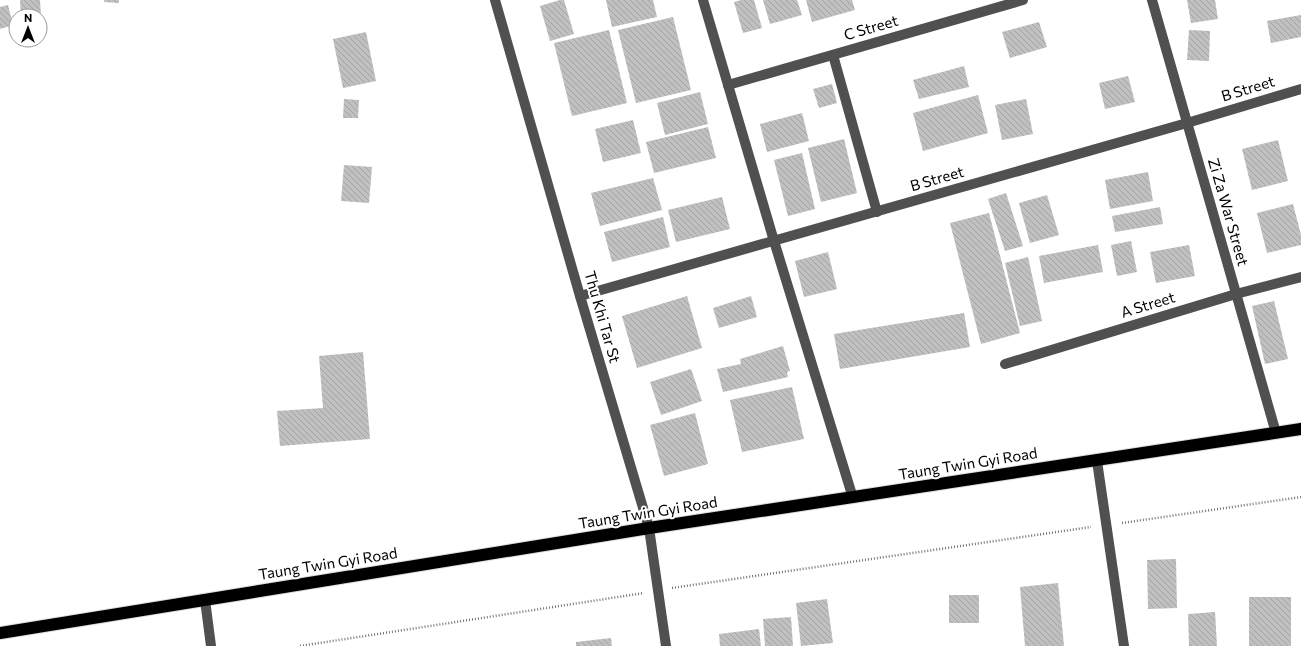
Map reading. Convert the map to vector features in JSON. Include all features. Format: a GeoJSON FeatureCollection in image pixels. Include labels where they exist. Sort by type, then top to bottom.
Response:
{"type":"FeatureCollection","features":[{"type":"Feature","properties":{"kind":"highway","name":"Taung Twin Gyi Road"},"geometry":{"type":"LineString","coordinates":[[0,633],[649,528],[1301,429]]}},
{"type":"Feature","properties":{"kind":"street","name":"Thu Khi Tar St"},"geometry":{"type":"LineString","coordinates":[[494,0],[649,528],[666,646]]}},
{"type":"Feature","properties":{"kind":"street"},"geometry":{"type":"LineString","coordinates":[[703,0],[774,241],[853,498]]}},
{"type":"Feature","properties":{"kind":"street","name":"C Street"},"geometry":{"type":"LineString","coordinates":[[728,86],[1023,0]]}},
{"type":"Feature","properties":{"kind":"street","name":"Zi Za War Street"},"geometry":{"type":"LineString","coordinates":[[1152,0],[1276,433]]}},
{"type":"Feature","properties":{"kind":"street"},"geometry":{"type":"LineString","coordinates":[[833,55],[877,212]]}},
{"type":"Feature","properties":{"kind":"street","name":"B Street"},"geometry":{"type":"LineString","coordinates":[[580,296],[1187,123],[1301,89]]}},
{"type":"Feature","properties":{"kind":"street","name":"A Street"},"geometry":{"type":"LineString","coordinates":[[1005,364],[1236,294],[1301,277]]}},
{"type":"Feature","properties":{"kind":"street"},"geometry":{"type":"LineString","coordinates":[[1097,461],[1124,646]]}},
{"type":"Feature","properties":{"kind":"street"},"geometry":{"type":"LineString","coordinates":[[205,600],[211,646]]}},
{"type":"Feature","properties":{"kind":"path"},"geometry":{"type":"LineString","coordinates":[[300,646],[658,590],[1301,497]]}},
{"type":"Feature","properties":{"kind":"building"},"geometry":{"type":"Polygon","coordinates":[[[20,0],[40,0],[40,8],[20,8],[20,0]]]}},
{"type":"Feature","properties":{"kind":"building"},"geometry":{"type":"Polygon","coordinates":[[[104,0],[119,0],[119,3],[104,2],[104,0]]]}},
{"type":"Feature","properties":{"kind":"building"},"geometry":{"type":"Polygon","coordinates":[[[564,0],[574,34],[550,41],[540,6],[564,0]]]}},
{"type":"Feature","properties":{"kind":"building"},"geometry":{"type":"Polygon","coordinates":[[[606,0],[653,0],[657,17],[612,27],[606,0]]]}},
{"type":"Feature","properties":{"kind":"building"},"geometry":{"type":"Polygon","coordinates":[[[741,0],[754,0],[762,28],[743,33],[734,2],[741,0]]]}},
{"type":"Feature","properties":{"kind":"building"},"geometry":{"type":"Polygon","coordinates":[[[763,0],[797,0],[802,15],[770,24],[763,0]]]}},
{"type":"Feature","properties":{"kind":"building"},"geometry":{"type":"Polygon","coordinates":[[[806,0],[852,0],[855,10],[812,22],[806,0]]]}},
{"type":"Feature","properties":{"kind":"building"},"geometry":{"type":"Polygon","coordinates":[[[1187,0],[1215,0],[1218,19],[1191,23],[1187,0]]]}},
{"type":"Feature","properties":{"kind":"building"},"geometry":{"type":"Polygon","coordinates":[[[8,5],[9,8],[8,27],[0,29],[0,7],[8,5]]]}},
{"type":"Feature","properties":{"kind":"building"},"geometry":{"type":"Polygon","coordinates":[[[1301,15],[1301,37],[1271,43],[1267,21],[1301,15]]]}},
{"type":"Feature","properties":{"kind":"building"},"geometry":{"type":"Polygon","coordinates":[[[673,17],[691,90],[636,103],[618,30],[673,17]]]}},
{"type":"Feature","properties":{"kind":"building"},"geometry":{"type":"Polygon","coordinates":[[[1039,22],[1047,47],[1010,58],[1002,32],[1039,22]]]}},
{"type":"Feature","properties":{"kind":"building"},"geometry":{"type":"Polygon","coordinates":[[[609,30],[627,103],[572,116],[554,43],[609,30]]]}},
{"type":"Feature","properties":{"kind":"building"},"geometry":{"type":"Polygon","coordinates":[[[1189,30],[1210,31],[1209,61],[1187,60],[1189,30]]]}},
{"type":"Feature","properties":{"kind":"building"},"geometry":{"type":"Polygon","coordinates":[[[366,32],[376,81],[343,88],[333,39],[366,32]]]}},
{"type":"Feature","properties":{"kind":"building"},"geometry":{"type":"Polygon","coordinates":[[[964,66],[969,87],[919,99],[913,80],[964,66]]]}},
{"type":"Feature","properties":{"kind":"building"},"geometry":{"type":"Polygon","coordinates":[[[1128,76],[1135,102],[1105,109],[1099,83],[1128,76]]]}},
{"type":"Feature","properties":{"kind":"building"},"geometry":{"type":"Polygon","coordinates":[[[832,84],[837,103],[819,108],[813,89],[832,84]]]}},
{"type":"Feature","properties":{"kind":"building"},"geometry":{"type":"Polygon","coordinates":[[[700,92],[708,124],[665,135],[657,103],[700,92]]]}},
{"type":"Feature","properties":{"kind":"building"},"geometry":{"type":"Polygon","coordinates":[[[978,95],[988,133],[923,151],[913,113],[978,95]]]}},
{"type":"Feature","properties":{"kind":"building"},"geometry":{"type":"Polygon","coordinates":[[[344,99],[359,100],[358,118],[343,118],[344,99]]]}},
{"type":"Feature","properties":{"kind":"building"},"geometry":{"type":"Polygon","coordinates":[[[1026,99],[1033,134],[1002,140],[995,105],[1026,99]]]}},
{"type":"Feature","properties":{"kind":"building"},"geometry":{"type":"Polygon","coordinates":[[[802,113],[809,141],[767,152],[760,124],[802,113]]]}},
{"type":"Feature","properties":{"kind":"building"},"geometry":{"type":"Polygon","coordinates":[[[633,120],[641,153],[603,162],[595,129],[633,120]]]}},
{"type":"Feature","properties":{"kind":"building"},"geometry":{"type":"Polygon","coordinates":[[[708,127],[716,158],[654,173],[646,142],[708,127]]]}},
{"type":"Feature","properties":{"kind":"building"},"geometry":{"type":"Polygon","coordinates":[[[844,139],[857,193],[821,202],[808,148],[844,139]]]}},
{"type":"Feature","properties":{"kind":"building"},"geometry":{"type":"Polygon","coordinates":[[[1278,140],[1288,181],[1252,190],[1242,149],[1278,140]]]}},
{"type":"Feature","properties":{"kind":"building"},"geometry":{"type":"Polygon","coordinates":[[[802,153],[815,209],[788,216],[774,160],[802,153]]]}},
{"type":"Feature","properties":{"kind":"building"},"geometry":{"type":"Polygon","coordinates":[[[344,165],[372,167],[369,203],[341,201],[344,165]]]}},
{"type":"Feature","properties":{"kind":"building"},"geometry":{"type":"Polygon","coordinates":[[[1148,172],[1153,201],[1110,209],[1105,180],[1148,172]]]}},
{"type":"Feature","properties":{"kind":"building"},"geometry":{"type":"Polygon","coordinates":[[[653,178],[662,210],[600,226],[591,193],[653,178]]]}},
{"type":"Feature","properties":{"kind":"building"},"geometry":{"type":"Polygon","coordinates":[[[1006,193],[1023,246],[1005,251],[988,199],[1006,193]]]}},
{"type":"Feature","properties":{"kind":"building"},"geometry":{"type":"Polygon","coordinates":[[[1047,195],[1059,235],[1030,243],[1019,203],[1047,195]]]}},
{"type":"Feature","properties":{"kind":"building"},"geometry":{"type":"Polygon","coordinates":[[[722,197],[730,229],[676,242],[668,210],[722,197]]]}},
{"type":"Feature","properties":{"kind":"building"},"geometry":{"type":"Polygon","coordinates":[[[1293,204],[1301,235],[1301,245],[1267,253],[1257,213],[1293,204]]]}},
{"type":"Feature","properties":{"kind":"building"},"geometry":{"type":"Polygon","coordinates":[[[1160,207],[1163,224],[1115,232],[1112,216],[1160,207]]]}},
{"type":"Feature","properties":{"kind":"building"},"geometry":{"type":"Polygon","coordinates":[[[989,213],[1020,333],[981,344],[950,223],[989,213]]]}},
{"type":"Feature","properties":{"kind":"building"},"geometry":{"type":"Polygon","coordinates":[[[663,217],[670,247],[612,262],[604,232],[663,217]]]}},
{"type":"Feature","properties":{"kind":"building"},"geometry":{"type":"Polygon","coordinates":[[[1131,241],[1137,272],[1117,276],[1111,245],[1131,241]]]}},
{"type":"Feature","properties":{"kind":"building"},"geometry":{"type":"Polygon","coordinates":[[[1098,245],[1103,272],[1044,283],[1039,256],[1098,245]]]}},
{"type":"Feature","properties":{"kind":"building"},"geometry":{"type":"Polygon","coordinates":[[[1189,245],[1195,276],[1156,283],[1150,252],[1189,245]]]}},
{"type":"Feature","properties":{"kind":"building"},"geometry":{"type":"Polygon","coordinates":[[[828,252],[837,289],[804,297],[795,261],[828,252]]]}},
{"type":"Feature","properties":{"kind":"building"},"geometry":{"type":"Polygon","coordinates":[[[1028,257],[1042,321],[1020,326],[1005,263],[1028,257]]]}},
{"type":"Feature","properties":{"kind":"building"},"geometry":{"type":"Polygon","coordinates":[[[687,296],[702,348],[637,368],[622,316],[687,296]]]}},
{"type":"Feature","properties":{"kind":"building"},"geometry":{"type":"Polygon","coordinates":[[[751,296],[757,317],[719,328],[713,308],[751,296]]]}},
{"type":"Feature","properties":{"kind":"building"},"geometry":{"type":"Polygon","coordinates":[[[1274,301],[1288,359],[1265,364],[1252,306],[1274,301]]]}},
{"type":"Feature","properties":{"kind":"building"},"geometry":{"type":"Polygon","coordinates":[[[964,313],[970,347],[840,369],[834,334],[964,313]]]}},
{"type":"Feature","properties":{"kind":"building"},"geometry":{"type":"Polygon","coordinates":[[[783,346],[790,371],[787,372],[788,377],[723,392],[717,369],[741,364],[740,359],[783,346]]]}},
{"type":"Feature","properties":{"kind":"building"},"geometry":{"type":"Polygon","coordinates":[[[363,352],[370,439],[280,446],[277,411],[323,408],[319,356],[363,352]]]}},
{"type":"Feature","properties":{"kind":"building"},"geometry":{"type":"Polygon","coordinates":[[[691,369],[702,401],[661,415],[650,382],[691,369]]]}},
{"type":"Feature","properties":{"kind":"building"},"geometry":{"type":"Polygon","coordinates":[[[792,387],[804,439],[742,452],[730,400],[792,387]]]}},
{"type":"Feature","properties":{"kind":"building"},"geometry":{"type":"Polygon","coordinates":[[[695,413],[708,464],[664,476],[650,425],[695,413]]]}},
{"type":"Feature","properties":{"kind":"building"},"geometry":{"type":"Polygon","coordinates":[[[1176,559],[1177,608],[1148,609],[1147,560],[1176,559]]]}},
{"type":"Feature","properties":{"kind":"building"},"geometry":{"type":"Polygon","coordinates":[[[1058,583],[1064,646],[1025,646],[1020,587],[1058,583]]]}},
{"type":"Feature","properties":{"kind":"building"},"geometry":{"type":"Polygon","coordinates":[[[949,595],[979,595],[979,623],[949,623],[949,595]]]}},
{"type":"Feature","properties":{"kind":"building"},"geometry":{"type":"Polygon","coordinates":[[[1249,597],[1291,597],[1291,646],[1249,646],[1249,597]]]}},
{"type":"Feature","properties":{"kind":"building"},"geometry":{"type":"Polygon","coordinates":[[[827,599],[833,643],[801,646],[796,603],[827,599]]]}},
{"type":"Feature","properties":{"kind":"building"},"geometry":{"type":"Polygon","coordinates":[[[1215,612],[1217,646],[1189,646],[1188,614],[1215,612]]]}},
{"type":"Feature","properties":{"kind":"building"},"geometry":{"type":"Polygon","coordinates":[[[791,617],[793,646],[765,646],[763,619],[791,617]]]}},
{"type":"Feature","properties":{"kind":"building"},"geometry":{"type":"Polygon","coordinates":[[[759,629],[761,646],[720,646],[719,634],[759,629]]]}},
{"type":"Feature","properties":{"kind":"building"},"geometry":{"type":"Polygon","coordinates":[[[611,638],[612,646],[576,646],[576,642],[611,638]]]}}]}
